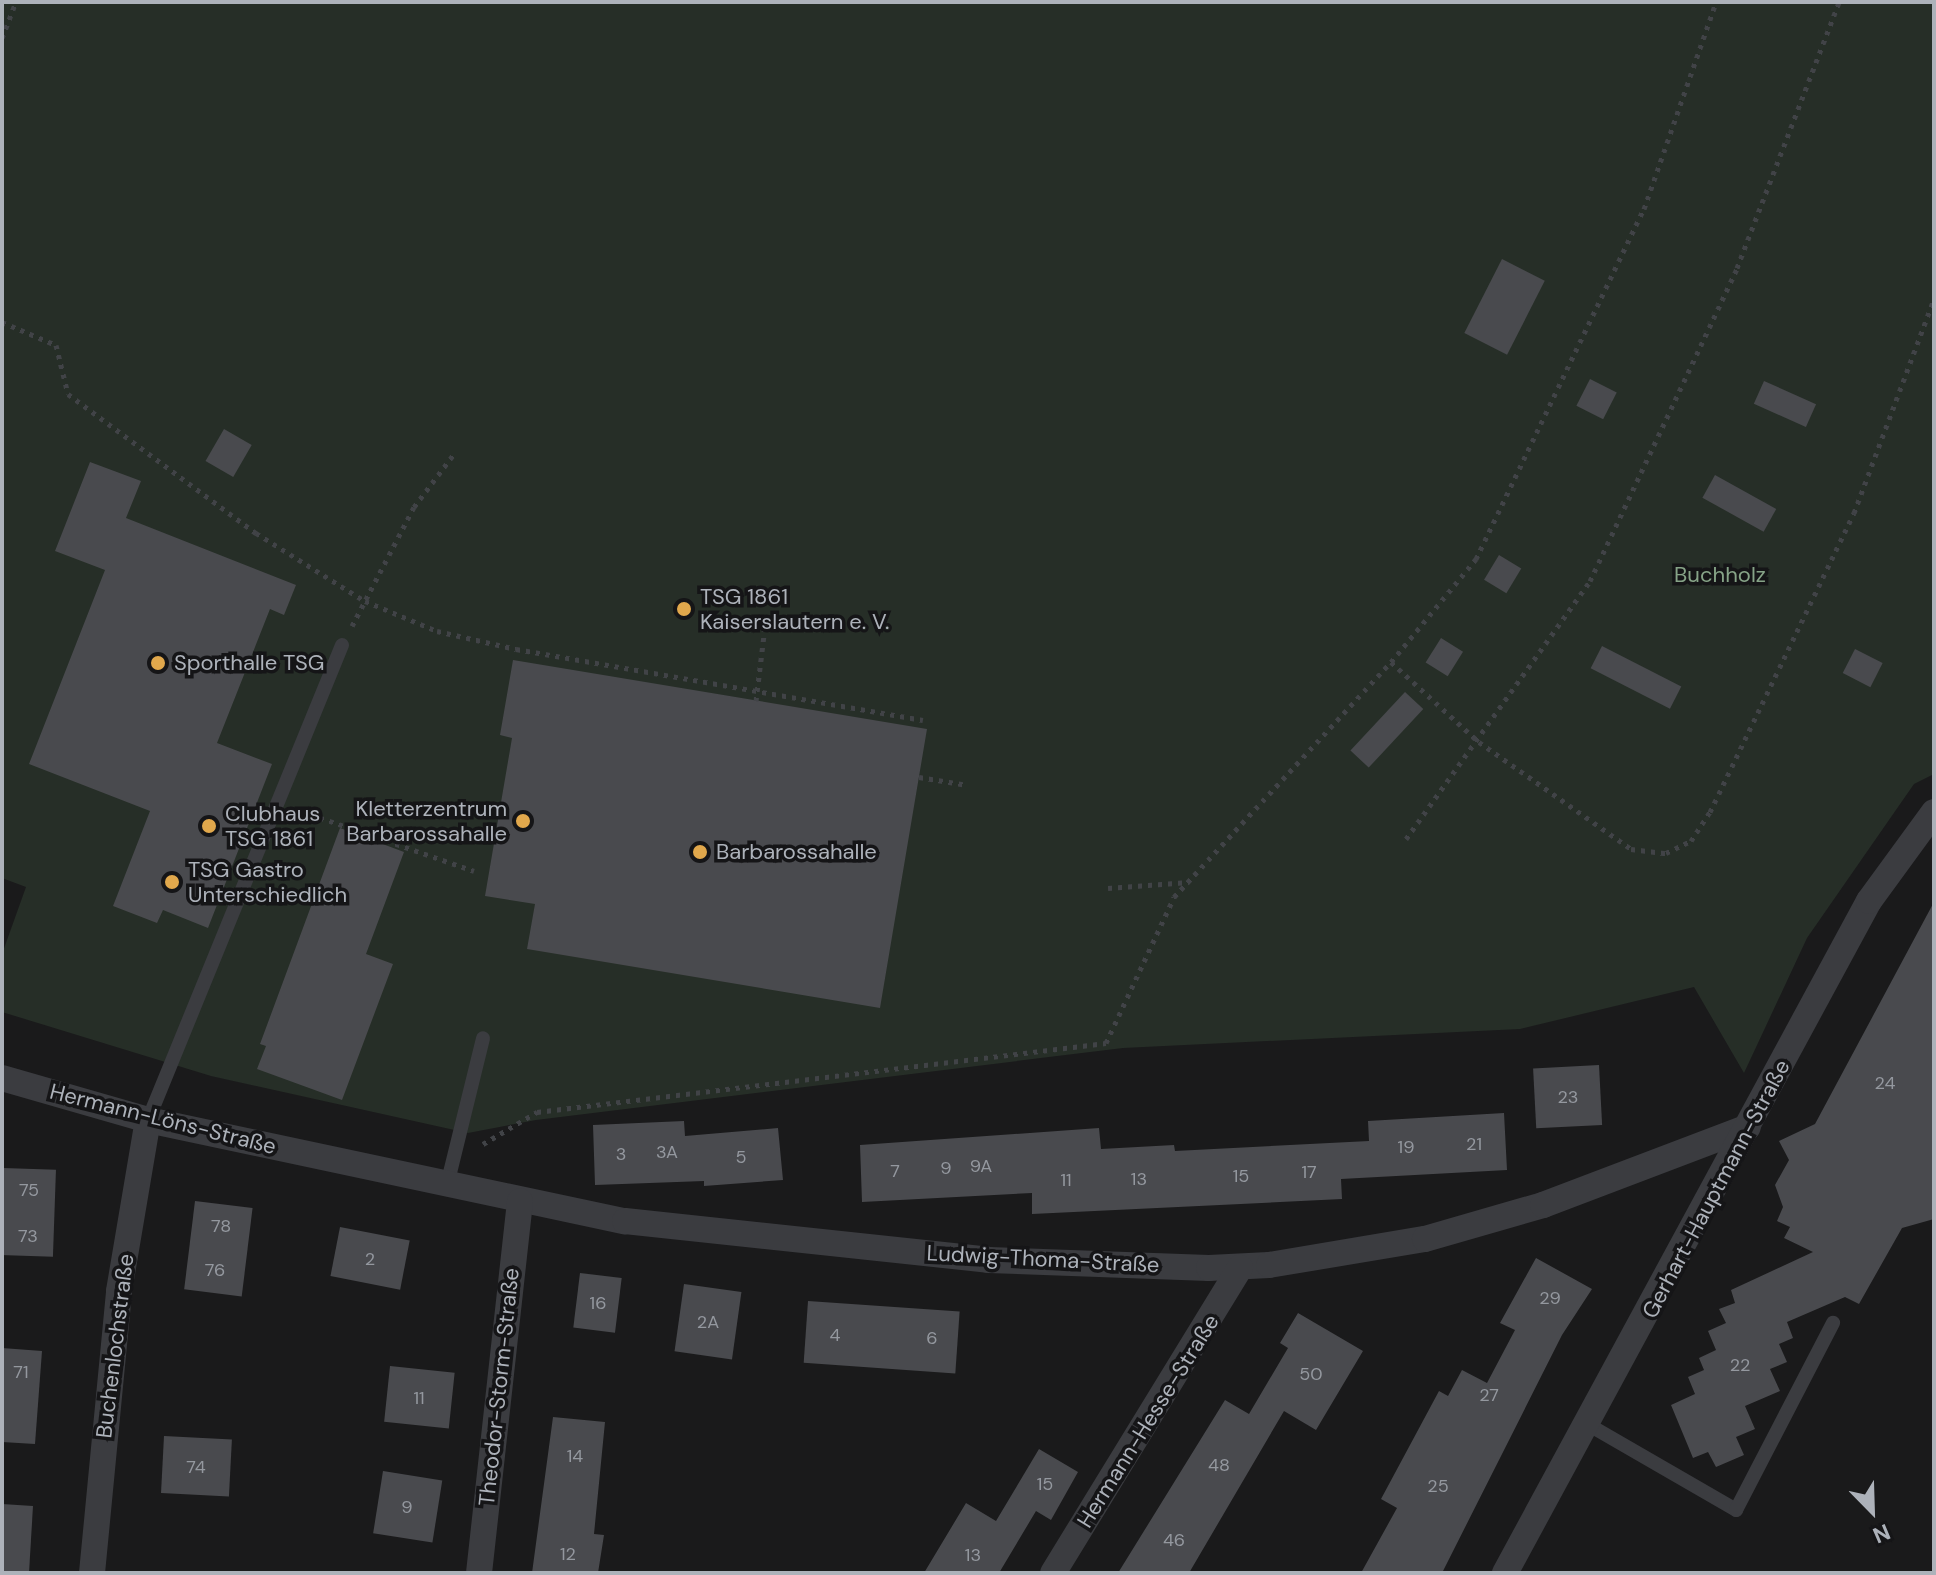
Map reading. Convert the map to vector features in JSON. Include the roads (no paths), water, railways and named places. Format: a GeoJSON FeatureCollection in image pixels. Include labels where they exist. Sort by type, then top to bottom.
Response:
{"type":"FeatureCollection","features":[{"type":"Feature","properties":{"kind":"street","name":"Gerhart-Hauptmann-Straße"},"geometry":{"type":"LineString","coordinates":[[1505,1573],[1589,1425],[1869,901],[1934,812]]}},
{"type":"Feature","properties":{"kind":"street","name":"Hermann-Löns-Straße"},"geometry":{"type":"LineString","coordinates":[[2,1078],[148,1120],[324,1159]]}},
{"type":"Feature","properties":{"kind":"street","name":"Buchenlochstraße"},"geometry":{"type":"LineString","coordinates":[[92,1573],[119,1291],[148,1120]]}},
{"type":"Feature","properties":{"kind":"street","name":"Ludwig-Thoma-Straße"},"geometry":{"type":"LineString","coordinates":[[324,1159],[625,1221],[988,1260],[1240,1268],[1425,1239],[1543,1205],[1748,1127]]}},
{"type":"Feature","properties":{"kind":"street","name":"Theodor-Storm-Straße"},"geometry":{"type":"LineString","coordinates":[[479,1573],[520,1201]]}},
{"type":"Feature","properties":{"kind":"street","name":"Hermann-Hesse-Straße"},"geometry":{"type":"LineString","coordinates":[[1053,1573],[1240,1268]]}},
{"type":"Feature","properties":{"kind":"lane"},"geometry":{"type":"LineString","coordinates":[[148,1120],[342,645]]}},
{"type":"Feature","properties":{"kind":"lane"},"geometry":{"type":"LineString","coordinates":[[447,1185],[483,1038]]}},
{"type":"Feature","properties":{"kind":"lane"},"geometry":{"type":"LineString","coordinates":[[1589,1425],[1736,1510],[1833,1323]]}},
{"type":"Feature","properties":{"kind":"place","name":"TSG 1861 Kaiserslautern e. V."},"geometry":{"type":"Point","coordinates":[684,609]}},
{"type":"Feature","properties":{"kind":"place","name":"Sporthalle TSG"},"geometry":{"type":"Point","coordinates":[158,663]}},
{"type":"Feature","properties":{"kind":"place","name":"Kletterzentrum Barbarossahalle"},"geometry":{"type":"Point","coordinates":[523,821]}},
{"type":"Feature","properties":{"kind":"place","name":"Clubhaus TSG 1861"},"geometry":{"type":"Point","coordinates":[209,826]}},
{"type":"Feature","properties":{"kind":"place","name":"Barbarossahalle"},"geometry":{"type":"Point","coordinates":[700,852]}},
{"type":"Feature","properties":{"kind":"place","name":"TSG Gastro Unterschiedlich"},"geometry":{"type":"Point","coordinates":[172,882]}},
{"type":"Feature","properties":{"kind":"park label","name":"Buchholz"},"geometry":{"type":"Point","coordinates":[1720,575]}}]}
